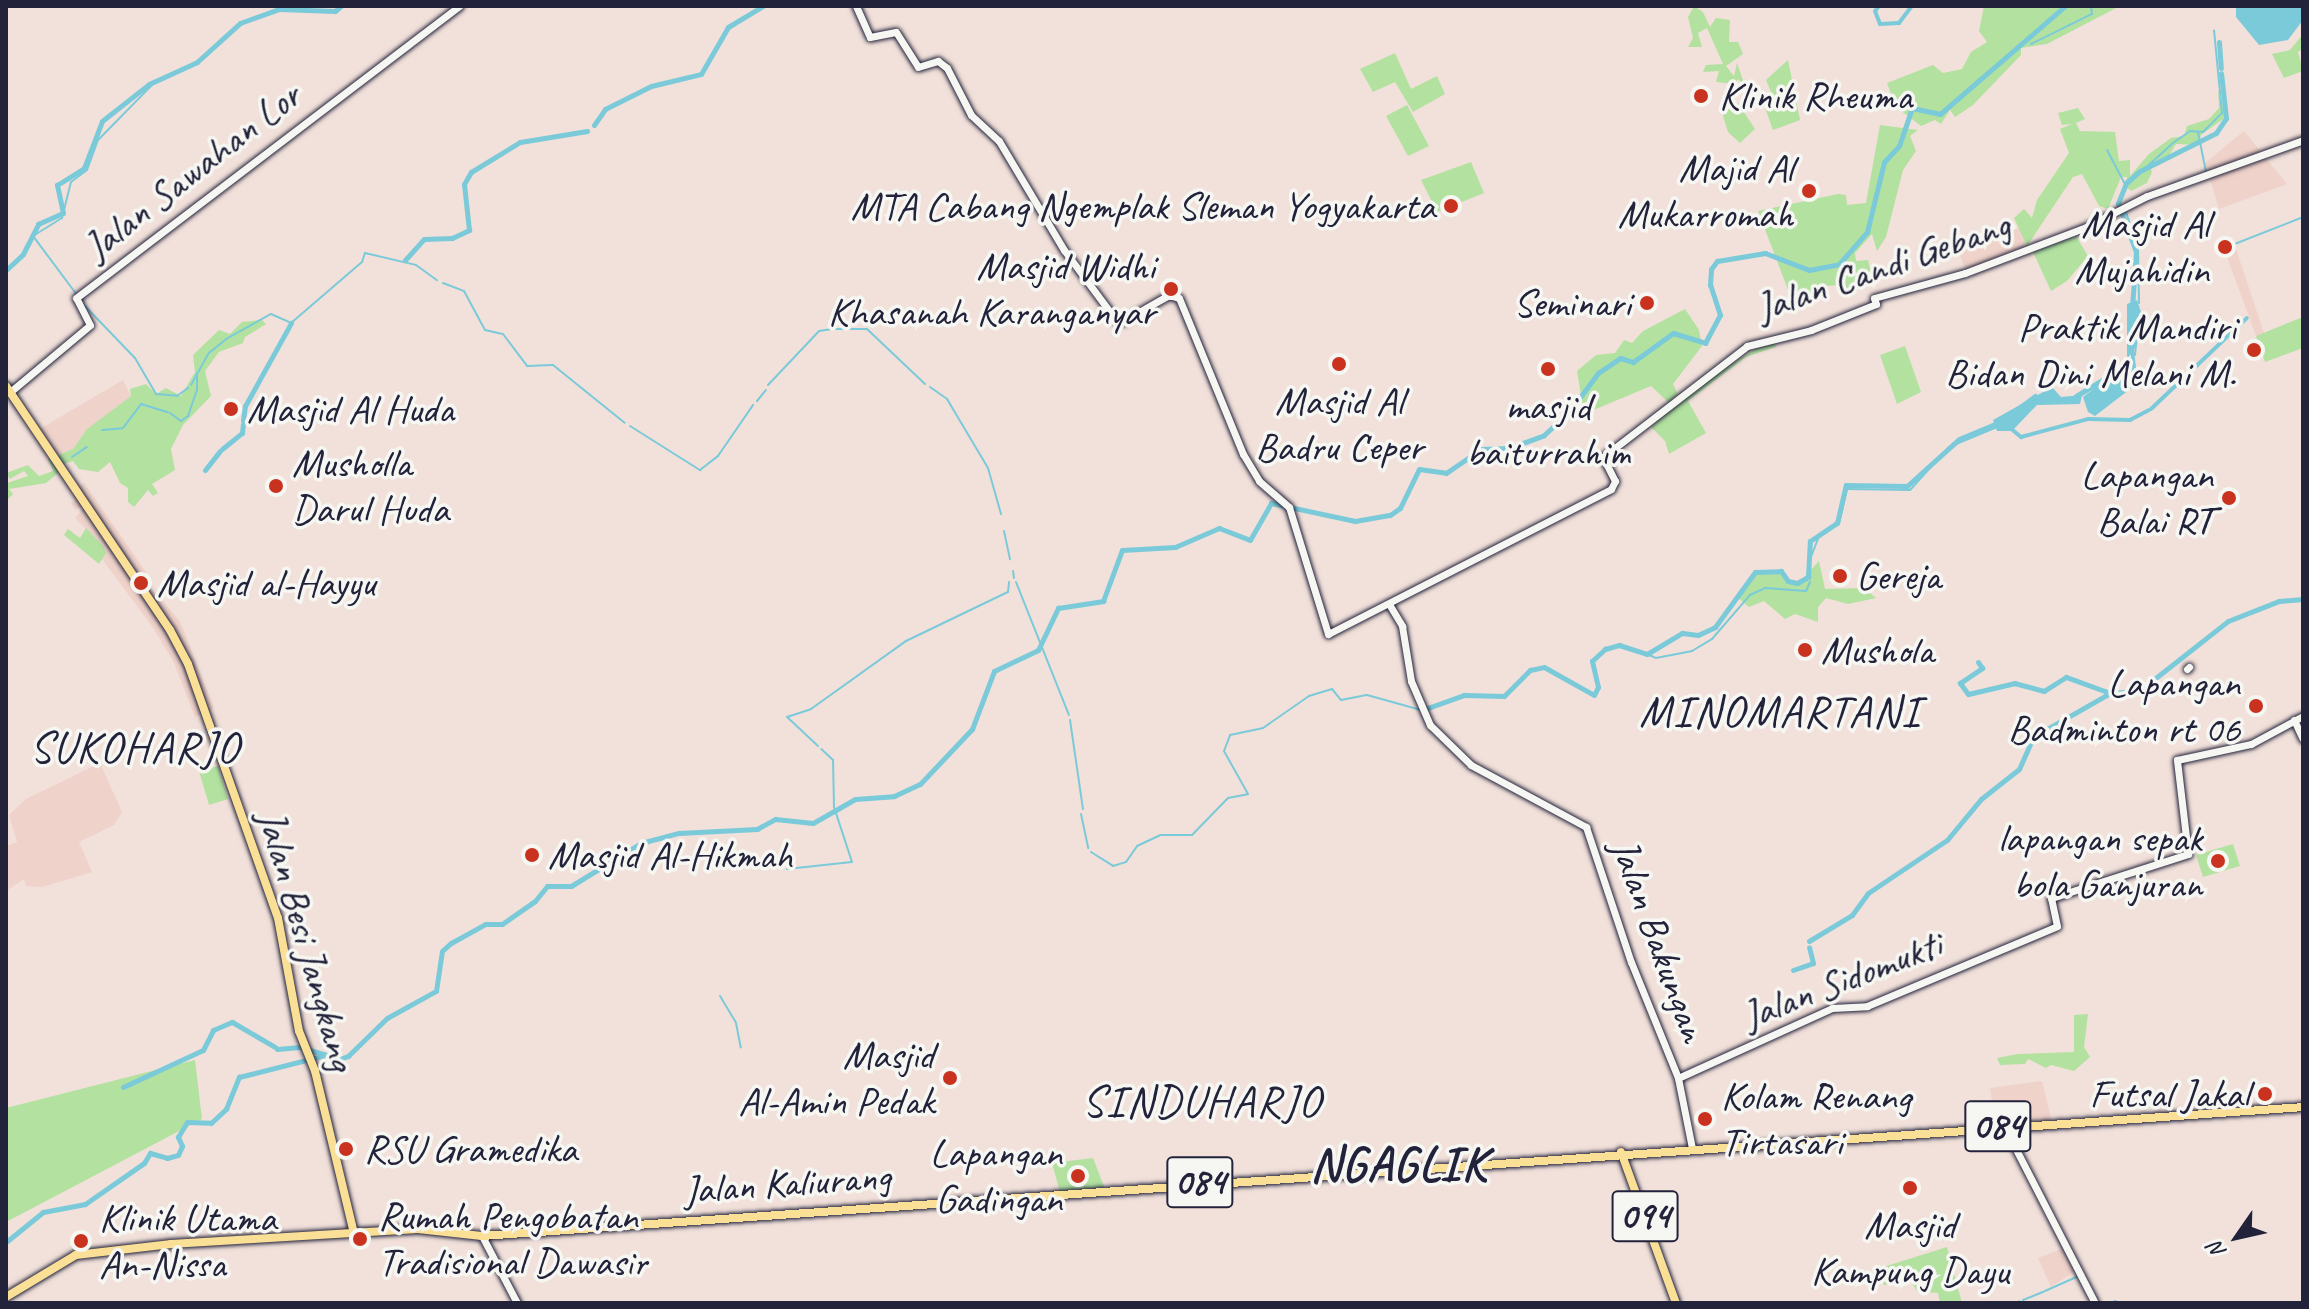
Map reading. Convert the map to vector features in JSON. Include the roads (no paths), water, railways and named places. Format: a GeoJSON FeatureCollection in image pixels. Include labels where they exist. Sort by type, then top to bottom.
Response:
{"type":"FeatureCollection","features":[{"type":"Feature","properties":{"kind":"main road"},"geometry":{"type":"LineString","coordinates":[[856,6],[870,37],[896,32],[918,67],[938,61],[947,68],[973,118],[999,141],[1064,250],[1116,320],[1123,321],[1169,295],[1179,298],[1243,454],[1259,481],[1290,508],[1328,634],[1389,604]]}},
{"type":"Feature","properties":{"kind":"main road","name":"Jalan Sawahan Lor"},"geometry":{"type":"LineString","coordinates":[[8,389],[90,325],[76,298],[457,7]]}},
{"type":"Feature","properties":{"kind":"main road","name":"Jalan Candi Gebang"},"geometry":{"type":"LineString","coordinates":[[1389,604],[1611,489],[1615,481],[1603,457],[1754,343],[1817,328],[1876,304],[1874,298],[1965,273],[2086,227],[2122,208],[2303,140]]}},
{"type":"Feature","properties":{"kind":"main road","name":"Jalan Besi Jangkang"},"geometry":{"type":"LineString","coordinates":[[8,389],[170,630],[188,664],[278,918],[304,1044],[354,1233]]}},
{"type":"Feature","properties":{"kind":"main road","name":"Jalan Bakungan"},"geometry":{"type":"LineString","coordinates":[[1389,604],[1402,626],[1411,681],[1424,713],[1463,760],[1586,827],[1631,962],[1678,1078],[1692,1148]]}},
{"type":"Feature","properties":{"kind":"main road"},"geometry":{"type":"LineString","coordinates":[[2303,716],[2294,720],[2303,739]]}},
{"type":"Feature","properties":{"kind":"main road","name":"Jalan Sidomukti"},"geometry":{"type":"LineString","coordinates":[[1678,1078],[1832,1008],[1867,1006],[2057,926],[2047,900],[2189,853],[2177,760],[2251,744],[2294,720]]}},
{"type":"Feature","properties":{"kind":"main road","name":"Jalan Kaliurang"},"geometry":{"type":"LineString","coordinates":[[6,1297],[80,1254],[418,1229],[482,1236],[1276,1176],[2303,1107]]}},
{"type":"Feature","properties":{"kind":"main road"},"geometry":{"type":"LineString","coordinates":[[2004,1126],[2095,1303]]}},
{"type":"Feature","properties":{"kind":"main road","name":"094"},"geometry":{"type":"LineString","coordinates":[[1621,1152],[1676,1303]]}},
{"type":"Feature","properties":{"kind":"main road"},"geometry":{"type":"LineString","coordinates":[[482,1236],[517,1303]]}},
{"type":"Feature","properties":{"kind":"water"},"geometry":{"type":"Polygon","coordinates":[[[2236,6],[2303,6],[2303,20],[2288,40],[2259,45],[2236,17],[2236,6]]]}},
{"type":"Feature","properties":{"kind":"water"},"geometry":{"type":"Polygon","coordinates":[[[2137,300],[2142,315],[2134,351],[2138,383],[2095,416],[2088,412],[2083,397],[2127,363],[2127,304],[2137,300]]]}},
{"type":"Feature","properties":{"kind":"water"},"geometry":{"type":"Polygon","coordinates":[[[2052,387],[2061,397],[2082,395],[2080,404],[2037,405],[2012,431],[1997,431],[1993,420],[2052,387]]]}},
{"type":"Feature","properties":{"kind":"waterway"},"geometry":{"type":"LineString","coordinates":[[6,270],[23,254],[38,224],[63,213],[57,185],[84,168],[102,121],[149,84],[197,62],[240,23],[279,9],[335,11],[341,6]]}},
{"type":"Feature","properties":{"kind":"waterway"},"geometry":{"type":"LineString","coordinates":[[594,125],[605,109],[651,86],[701,74],[728,27],[763,6]]}},
{"type":"Feature","properties":{"kind":"waterway"},"geometry":{"type":"LineString","coordinates":[[1879,6],[1875,11],[1880,24],[1899,23],[1912,6]]}},
{"type":"Feature","properties":{"kind":"waterway"},"geometry":{"type":"LineString","coordinates":[[277,1049],[300,1047],[340,1059],[348,1056],[387,1018],[436,991],[442,951],[451,943],[485,924],[502,924],[535,901],[547,886],[571,886],[641,843],[679,833],[757,829],[775,819],[813,823],[855,799],[894,796],[920,784],[972,729],[994,671],[1038,650],[1058,608],[1103,601],[1122,550],[1175,547],[1219,528],[1250,540],[1271,503],[1355,521],[1390,515],[1400,508],[1419,469],[1446,473],[1481,449],[1509,448],[1544,435],[1569,412],[1598,373],[1620,358],[1633,362],[1673,333],[1705,343],[1720,315],[1710,285],[1711,269],[1717,261],[1765,253],[1809,270],[1839,264],[1867,232],[1884,162],[1899,146],[1912,108],[1940,114],[2065,6]]}},
{"type":"Feature","properties":{"kind":"waterway"},"geometry":{"type":"LineString","coordinates":[[2031,44],[2092,14],[2091,6]]}},
{"type":"Feature","properties":{"kind":"waterway"},"geometry":{"type":"LineString","coordinates":[[2126,186],[2173,143],[2190,131],[2203,132],[2222,113],[2214,30]]}},
{"type":"Feature","properties":{"kind":"waterway"},"geometry":{"type":"LineString","coordinates":[[2219,42],[2221,68]]}},
{"type":"Feature","properties":{"kind":"waterway"},"geometry":{"type":"LineString","coordinates":[[2132,307],[2136,252],[2118,203],[2126,183],[2140,171],[2216,133],[2226,118],[2221,73]]}},
{"type":"Feature","properties":{"kind":"waterway"},"geometry":{"type":"LineString","coordinates":[[77,295],[33,236],[62,218],[71,182],[87,170],[98,140],[152,85]]}},
{"type":"Feature","properties":{"kind":"waterway"},"geometry":{"type":"LineString","coordinates":[[405,260],[424,239],[452,238],[469,230],[464,184],[471,172],[520,142],[587,131]]}},
{"type":"Feature","properties":{"kind":"waterway"},"geometry":{"type":"LineString","coordinates":[[2198,132],[2206,172]]}},
{"type":"Feature","properties":{"kind":"waterway"},"geometry":{"type":"LineString","coordinates":[[2107,150],[2126,186]]}},
{"type":"Feature","properties":{"kind":"waterway"},"geometry":{"type":"LineString","coordinates":[[2126,212],[2138,249],[2139,303]]}},
{"type":"Feature","properties":{"kind":"waterway"},"geometry":{"type":"LineString","coordinates":[[2227,247],[2303,217]]}},
{"type":"Feature","properties":{"kind":"waterway"},"geometry":{"type":"LineString","coordinates":[[191,385],[209,353],[226,339],[271,314],[291,323],[362,262],[365,253],[416,265],[437,280]]}},
{"type":"Feature","properties":{"kind":"waterway"},"geometry":{"type":"LineString","coordinates":[[443,283],[464,291],[485,330],[503,334],[527,366],[553,365],[625,423]]}},
{"type":"Feature","properties":{"kind":"waterway"},"geometry":{"type":"LineString","coordinates":[[82,303],[135,358],[156,394],[177,396],[188,388]]}},
{"type":"Feature","properties":{"kind":"waterway"},"geometry":{"type":"LineString","coordinates":[[2151,409],[2247,318]]}},
{"type":"Feature","properties":{"kind":"waterway"},"geometry":{"type":"LineString","coordinates":[[243,420],[245,406],[291,323]]}},
{"type":"Feature","properties":{"kind":"waterway"},"geometry":{"type":"LineString","coordinates":[[2135,355],[2138,326]]}},
{"type":"Feature","properties":{"kind":"waterway"},"geometry":{"type":"LineString","coordinates":[[768,385],[819,331],[832,329]]}},
{"type":"Feature","properties":{"kind":"waterway"},"geometry":{"type":"LineString","coordinates":[[835,329],[867,329],[925,384]]}},
{"type":"Feature","properties":{"kind":"waterway"},"geometry":{"type":"LineString","coordinates":[[2076,396],[2128,364]]}},
{"type":"Feature","properties":{"kind":"waterway"},"geometry":{"type":"LineString","coordinates":[[170,413],[181,421],[188,416],[197,390],[197,373]]}},
{"type":"Feature","properties":{"kind":"waterway"},"geometry":{"type":"LineString","coordinates":[[930,387],[947,399],[988,468],[1001,514]]}},
{"type":"Feature","properties":{"kind":"waterway"},"geometry":{"type":"LineString","coordinates":[[757,401],[766,390]]}},
{"type":"Feature","properties":{"kind":"waterway"},"geometry":{"type":"LineString","coordinates":[[2011,414],[2035,396]]}},
{"type":"Feature","properties":{"kind":"waterway"},"geometry":{"type":"LineString","coordinates":[[102,430],[123,428],[141,404],[168,412]]}},
{"type":"Feature","properties":{"kind":"waterway"},"geometry":{"type":"LineString","coordinates":[[630,426],[700,470],[718,456],[753,405]]}},
{"type":"Feature","properties":{"kind":"waterway"},"geometry":{"type":"LineString","coordinates":[[2009,427],[2021,437],[2088,419],[2130,420],[2149,410]]}},
{"type":"Feature","properties":{"kind":"waterway"},"geometry":{"type":"LineString","coordinates":[[1422,710],[1464,695],[1504,696],[1530,670],[1544,667],[1594,695],[1598,687],[1592,661],[1605,649],[1619,645],[1647,654],[1682,633],[1698,635],[1715,627],[1755,572],[1781,571],[1788,581],[1797,583],[1808,577],[1810,541],[1837,523],[1846,485],[1907,486],[1959,439],[2000,422]]}},
{"type":"Feature","properties":{"kind":"waterway"},"geometry":{"type":"LineString","coordinates":[[222,449],[242,433],[243,424]]}},
{"type":"Feature","properties":{"kind":"waterway"},"geometry":{"type":"LineString","coordinates":[[1811,557],[1820,534],[1839,524],[1847,489],[1910,490],[1949,447],[1997,427]]}},
{"type":"Feature","properties":{"kind":"waterway"},"geometry":{"type":"LineString","coordinates":[[72,457],[87,447]]}},
{"type":"Feature","properties":{"kind":"waterway"},"geometry":{"type":"LineString","coordinates":[[205,470],[220,451]]}},
{"type":"Feature","properties":{"kind":"waterway"},"geometry":{"type":"LineString","coordinates":[[1004,531],[1010,559]]}},
{"type":"Feature","properties":{"kind":"waterway"},"geometry":{"type":"LineString","coordinates":[[1013,571],[1014,578]]}},
{"type":"Feature","properties":{"kind":"waterway"},"geometry":{"type":"LineString","coordinates":[[818,746],[787,717],[811,709],[906,641],[1008,592],[1009,582]]}},
{"type":"Feature","properties":{"kind":"waterway"},"geometry":{"type":"LineString","coordinates":[[1016,582],[1069,715]]}},
{"type":"Feature","properties":{"kind":"waterway"},"geometry":{"type":"LineString","coordinates":[[1647,654],[1656,658],[1692,651],[1712,639],[1750,595],[1765,588],[1806,591],[1810,582]]}},
{"type":"Feature","properties":{"kind":"waterway"},"geometry":{"type":"LineString","coordinates":[[2109,693],[2139,691],[2228,621],[2279,601],[2303,599]]}},
{"type":"Feature","properties":{"kind":"waterway"},"geometry":{"type":"LineString","coordinates":[[1809,941],[1852,915],[1868,893],[1947,840],[1981,799],[2019,769],[2033,737],[2110,693],[2066,677],[2044,691],[2015,683],[1968,694],[1960,683],[1982,668],[1978,662]]}},
{"type":"Feature","properties":{"kind":"waterway"},"geometry":{"type":"LineString","coordinates":[[1091,852],[1113,866],[1126,862],[1137,846],[1161,835],[1192,835],[1228,798],[1248,794],[1224,751],[1230,735],[1263,728],[1309,696],[1332,689],[1341,700],[1367,695],[1421,710]]}},
{"type":"Feature","properties":{"kind":"waterway"},"geometry":{"type":"LineString","coordinates":[[1070,720],[1083,809]]}},
{"type":"Feature","properties":{"kind":"waterway"},"geometry":{"type":"LineString","coordinates":[[787,869],[852,862],[834,807],[833,760],[821,749]]}},
{"type":"Feature","properties":{"kind":"waterway"},"geometry":{"type":"LineString","coordinates":[[1081,814],[1088,848]]}},
{"type":"Feature","properties":{"kind":"waterway"},"geometry":{"type":"LineString","coordinates":[[1793,970],[1813,963],[1809,947]]}},
{"type":"Feature","properties":{"kind":"waterway"},"geometry":{"type":"LineString","coordinates":[[720,996],[736,1023],[741,1048]]}},
{"type":"Feature","properties":{"kind":"waterway"},"geometry":{"type":"LineString","coordinates":[[123,1087],[203,1050],[213,1030],[232,1022],[275,1047]]}},
{"type":"Feature","properties":{"kind":"waterway"},"geometry":{"type":"LineString","coordinates":[[6,1242],[43,1212],[85,1204],[144,1163],[150,1153],[167,1158],[178,1155],[182,1146],[178,1137],[187,1122],[211,1123],[226,1109],[239,1077],[326,1055]]}},
{"type":"Feature","properties":{"kind":"waterway"},"geometry":{"type":"LineString","coordinates":[[2045,1291],[2077,1277]]}},
{"type":"Feature","properties":{"kind":"waterway"},"geometry":{"type":"LineString","coordinates":[[2023,1300],[2043,1292]]}},
{"type":"Feature","properties":{"kind":"waterway"},"geometry":{"type":"LineString","coordinates":[[2016,1303],[2020,1301]]}},
{"type":"Feature","properties":{"kind":"place","name":"Klinik Rheuma"},"geometry":{"type":"Point","coordinates":[1701,96]}},
{"type":"Feature","properties":{"kind":"place","name":"Majid Al Mukarromah"},"geometry":{"type":"Point","coordinates":[1809,191]}},
{"type":"Feature","properties":{"kind":"place","name":"MTA Cabang Ngemplak Sleman Yogyakarta"},"geometry":{"type":"Point","coordinates":[1451,206]}},
{"type":"Feature","properties":{"kind":"place","name":"Masjid Al Mujahidin"},"geometry":{"type":"Point","coordinates":[2225,247]}},
{"type":"Feature","properties":{"kind":"place","name":"Masjid Widhi Khasanah Karanganyar"},"geometry":{"type":"Point","coordinates":[1171,289]}},
{"type":"Feature","properties":{"kind":"place","name":"Seminari"},"geometry":{"type":"Point","coordinates":[1647,303]}},
{"type":"Feature","properties":{"kind":"place","name":"Praktik Mandiri Bidan Dini Melani M."},"geometry":{"type":"Point","coordinates":[2254,350]}},
{"type":"Feature","properties":{"kind":"place","name":"Masjid Al Badru Ceper"},"geometry":{"type":"Point","coordinates":[1339,364]}},
{"type":"Feature","properties":{"kind":"place","name":"masjid baiturrahim"},"geometry":{"type":"Point","coordinates":[1548,369]}},
{"type":"Feature","properties":{"kind":"place","name":"Masjid Al Huda"},"geometry":{"type":"Point","coordinates":[231,409]}},
{"type":"Feature","properties":{"kind":"place","name":"Musholla Darul Huda"},"geometry":{"type":"Point","coordinates":[276,486]}},
{"type":"Feature","properties":{"kind":"place","name":"Lapangan Balai RT"},"geometry":{"type":"Point","coordinates":[2229,498]}},
{"type":"Feature","properties":{"kind":"place","name":"Gereja"},"geometry":{"type":"Point","coordinates":[1840,576]}},
{"type":"Feature","properties":{"kind":"place","name":"Masjid al-Hayyu"},"geometry":{"type":"Point","coordinates":[141,583]}},
{"type":"Feature","properties":{"kind":"place","name":"Mushola"},"geometry":{"type":"Point","coordinates":[1805,650]}},
{"type":"Feature","properties":{"kind":"place","name":"Lapangan Badminton rt 06"},"geometry":{"type":"Point","coordinates":[2256,706]}},
{"type":"Feature","properties":{"kind":"place","name":"Masjid Al-Hikmah"},"geometry":{"type":"Point","coordinates":[532,855]}},
{"type":"Feature","properties":{"kind":"place","name":"lapangan sepak bola Ganjuran"},"geometry":{"type":"Point","coordinates":[2218,861]}},
{"type":"Feature","properties":{"kind":"place","name":"Masjid Al-Amin Pedak"},"geometry":{"type":"Point","coordinates":[950,1078]}},
{"type":"Feature","properties":{"kind":"place","name":"Futsal Jakal"},"geometry":{"type":"Point","coordinates":[2265,1094]}},
{"type":"Feature","properties":{"kind":"place","name":"Kolam Renang Tirtasari"},"geometry":{"type":"Point","coordinates":[1705,1119]}},
{"type":"Feature","properties":{"kind":"place","name":"RSU Gramedika"},"geometry":{"type":"Point","coordinates":[346,1149]}},
{"type":"Feature","properties":{"kind":"place","name":"Lapangan Gadingan"},"geometry":{"type":"Point","coordinates":[1078,1176]}},
{"type":"Feature","properties":{"kind":"place","name":"Masjid Kampung Dayu"},"geometry":{"type":"Point","coordinates":[1910,1188]}},
{"type":"Feature","properties":{"kind":"place","name":"Rumah Pengobatan Tradisional Dawasir"},"geometry":{"type":"Point","coordinates":[360,1239]}},
{"type":"Feature","properties":{"kind":"place","name":"Klinik Utama An-Nissa"},"geometry":{"type":"Point","coordinates":[81,1241]}},
{"type":"Feature","properties":{"kind":"district","name":"MINOMARTANI"},"geometry":{"type":"Point","coordinates":[1780,712]}},
{"type":"Feature","properties":{"kind":"district","name":"SUKOHARJO"},"geometry":{"type":"Point","coordinates":[135,748]}},
{"type":"Feature","properties":{"kind":"district","name":"SINDUHARJO"},"geometry":{"type":"Point","coordinates":[1202,1102]}},
{"type":"Feature","properties":{"kind":"district","name":"NGAGLIK"},"geometry":{"type":"Point","coordinates":[1399,1165]}}]}
